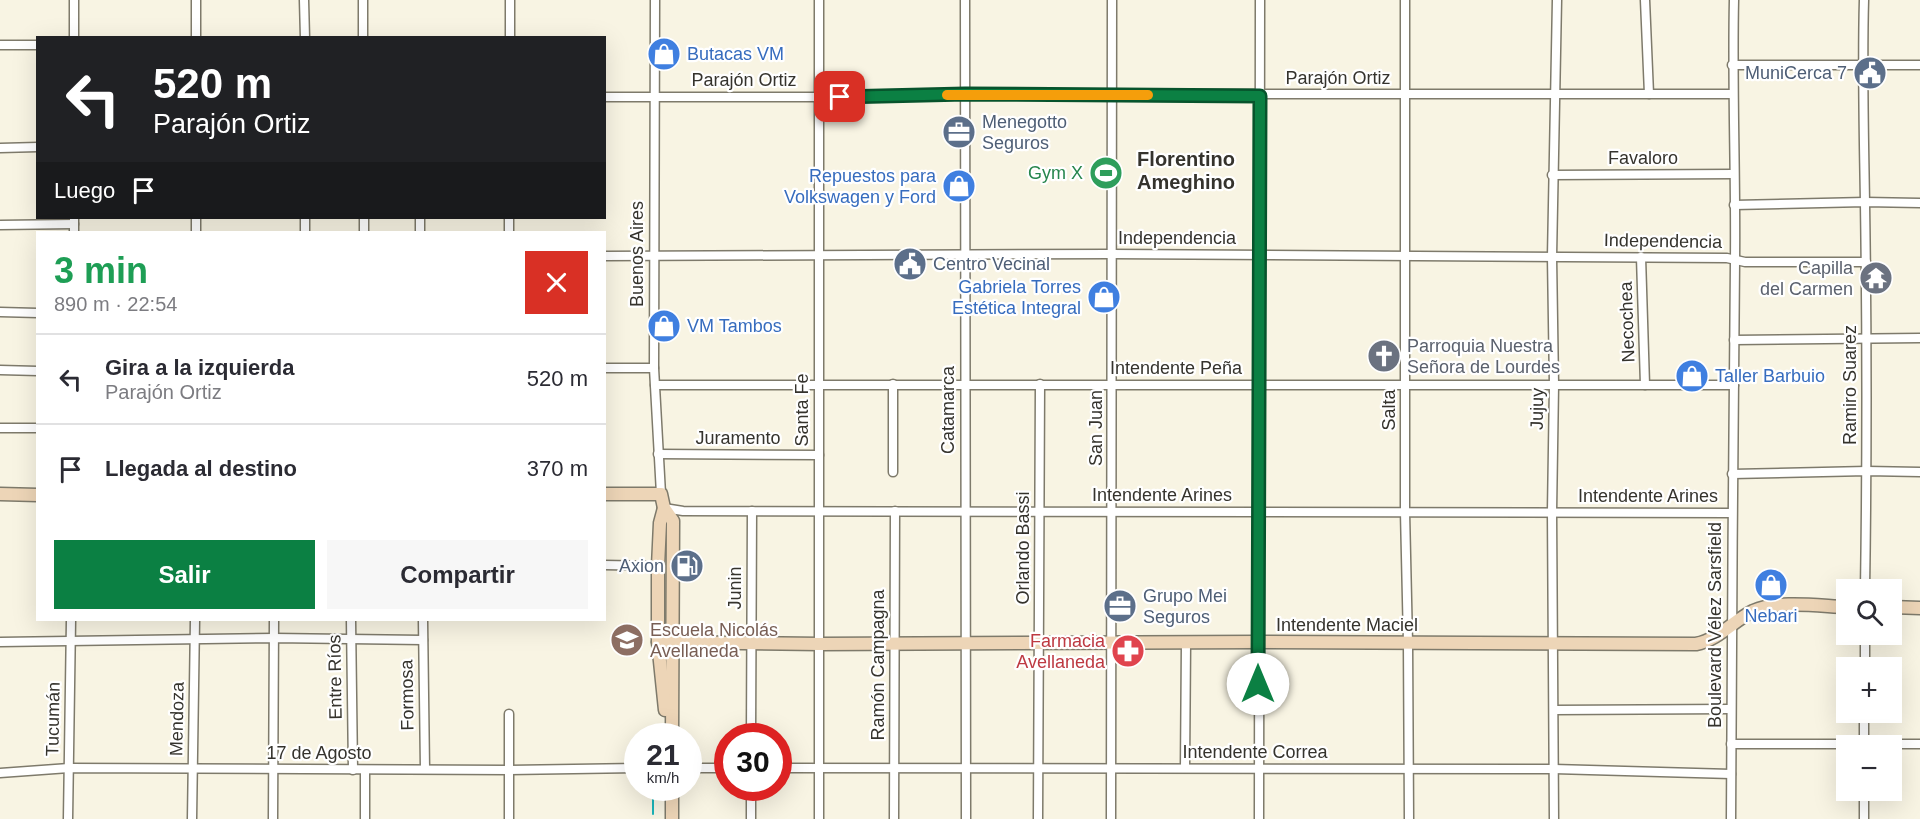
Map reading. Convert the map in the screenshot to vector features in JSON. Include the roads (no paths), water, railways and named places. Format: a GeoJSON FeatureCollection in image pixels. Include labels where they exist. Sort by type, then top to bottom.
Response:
{"type":"FeatureCollection","features":[{"type":"Feature","properties":{"kind":"main road"},"geometry":{"type":"LineString","coordinates":[[0,494],[36,495]]}},
{"type":"Feature","properties":{"kind":"main road"},"geometry":{"type":"LineString","coordinates":[[606,494],[661,494]]}},
{"type":"Feature","properties":{"kind":"main road","name":"Buenos Aires"},"geometry":{"type":"LineString","coordinates":[[661,494],[664,508],[673,521],[670,723]]}},
{"type":"Feature","properties":{"kind":"main road","name":"Buenos Aires"},"geometry":{"type":"LineString","coordinates":[[664,508],[660,523],[658,566],[658,642],[668,723]]}},
{"type":"Feature","properties":{"kind":"main road","name":"Intendente Maciel"},"geometry":{"type":"LineString","coordinates":[[658,642],[752,644],[1258,642],[1696,644],[1708,641],[1751,612],[1763,607],[1836,606]]}},
{"type":"Feature","properties":{"kind":"main road"},"geometry":{"type":"LineString","coordinates":[[1902,608],[1920,608]]}},
{"type":"Feature","properties":{"kind":"main road"},"geometry":{"type":"LineString","coordinates":[[672,801],[672,819]]}},
{"type":"Feature","properties":{"kind":"street"},"geometry":{"type":"LineString","coordinates":[[74,0],[74,36]]}},
{"type":"Feature","properties":{"kind":"street"},"geometry":{"type":"LineString","coordinates":[[196,0],[196,36]]}},
{"type":"Feature","properties":{"kind":"street"},"geometry":{"type":"LineString","coordinates":[[304,0],[305,36]]}},
{"type":"Feature","properties":{"kind":"street"},"geometry":{"type":"LineString","coordinates":[[363,0],[363,36]]}},
{"type":"Feature","properties":{"kind":"street"},"geometry":{"type":"LineString","coordinates":[[510,0],[510,36]]}},
{"type":"Feature","properties":{"kind":"street","name":"Buenos Aires"},"geometry":{"type":"LineString","coordinates":[[655,0],[654,368],[661,494]]}},
{"type":"Feature","properties":{"kind":"street","name":"Santa Fe"},"geometry":{"type":"LineString","coordinates":[[819,0],[819,819]]}},
{"type":"Feature","properties":{"kind":"street","name":"Catamarca"},"geometry":{"type":"LineString","coordinates":[[965,0],[966,819]]}},
{"type":"Feature","properties":{"kind":"street","name":"San Juan"},"geometry":{"type":"LineString","coordinates":[[1112,0],[1112,819]]}},
{"type":"Feature","properties":{"kind":"street"},"geometry":{"type":"LineString","coordinates":[[1259,819],[1260,0]]}},
{"type":"Feature","properties":{"kind":"street","name":"Salta"},"geometry":{"type":"LineString","coordinates":[[1405,0],[1405,512],[1409,819]]}},
{"type":"Feature","properties":{"kind":"street","name":"Jujuy"},"geometry":{"type":"LineString","coordinates":[[1554,819],[1552,175],[1557,0]]}},
{"type":"Feature","properties":{"kind":"street"},"geometry":{"type":"LineString","coordinates":[[1645,0],[1649,94]]}},
{"type":"Feature","properties":{"kind":"street","name":"Boulevard Vélez Sarsfield"},"geometry":{"type":"LineString","coordinates":[[1731,819],[1735,260],[1732,94],[1734,0]]}},
{"type":"Feature","properties":{"kind":"street","name":"Ramiro Suarez"},"geometry":{"type":"LineString","coordinates":[[1864,0],[1862,64],[1866,262],[1865,579]]}},
{"type":"Feature","properties":{"kind":"street"},"geometry":{"type":"LineString","coordinates":[[0,45],[36,45]]}},
{"type":"Feature","properties":{"kind":"street"},"geometry":{"type":"LineString","coordinates":[[1732,64],[1920,65]]}},
{"type":"Feature","properties":{"kind":"street","name":"Parajón Ortiz"},"geometry":{"type":"LineString","coordinates":[[606,97],[965,94],[1260,96],[1732,94]]}},
{"type":"Feature","properties":{"kind":"street"},"geometry":{"type":"LineString","coordinates":[[0,148],[36,147]]}},
{"type":"Feature","properties":{"kind":"street","name":"Favaloro"},"geometry":{"type":"LineString","coordinates":[[1552,175],[1734,174]]}},
{"type":"Feature","properties":{"kind":"street"},"geometry":{"type":"LineString","coordinates":[[1734,205],[1920,203]]}},
{"type":"Feature","properties":{"kind":"street"},"geometry":{"type":"LineString","coordinates":[[0,225],[74,225]]}},
{"type":"Feature","properties":{"kind":"street","name":"Independencia"},"geometry":{"type":"LineString","coordinates":[[606,256],[1111,254],[1641,257],[1727,258],[1746,262],[1866,262]]}},
{"type":"Feature","properties":{"kind":"street","name":"Necochea"},"geometry":{"type":"LineString","coordinates":[[1641,257],[1645,385]]}},
{"type":"Feature","properties":{"kind":"street"},"geometry":{"type":"LineString","coordinates":[[0,312],[36,313]]}},
{"type":"Feature","properties":{"kind":"street"},"geometry":{"type":"LineString","coordinates":[[1734,340],[1920,338]]}},
{"type":"Feature","properties":{"kind":"street"},"geometry":{"type":"LineString","coordinates":[[606,368],[654,368]]}},
{"type":"Feature","properties":{"kind":"street"},"geometry":{"type":"LineString","coordinates":[[0,370],[36,371]]}},
{"type":"Feature","properties":{"kind":"street"},"geometry":{"type":"LineString","coordinates":[[893,384],[893,472]]}},
{"type":"Feature","properties":{"kind":"street","name":"Orlando Bassi"},"geometry":{"type":"LineString","coordinates":[[1038,819],[1040,384]]}},
{"type":"Feature","properties":{"kind":"street","name":"Intendente Peña"},"geometry":{"type":"LineString","coordinates":[[655,385],[1734,385]]}},
{"type":"Feature","properties":{"kind":"street"},"geometry":{"type":"LineString","coordinates":[[0,428],[36,428]]}},
{"type":"Feature","properties":{"kind":"street","name":"Juramento"},"geometry":{"type":"LineString","coordinates":[[658,454],[819,455]]}},
{"type":"Feature","properties":{"kind":"street","name":"Intendente Arines"},"geometry":{"type":"LineString","coordinates":[[1732,474],[1920,472]]}},
{"type":"Feature","properties":{"kind":"street","name":"Intendente Arines"},"geometry":{"type":"LineString","coordinates":[[664,508],[683,511],[1732,513]]}},
{"type":"Feature","properties":{"kind":"street","name":"Junin"},"geometry":{"type":"LineString","coordinates":[[751,723],[752,511]]}},
{"type":"Feature","properties":{"kind":"street","name":"Ramón Campagna"},"geometry":{"type":"LineString","coordinates":[[894,819],[895,511]]}},
{"type":"Feature","properties":{"kind":"street"},"geometry":{"type":"LineString","coordinates":[[606,565],[658,566]]}},
{"type":"Feature","properties":{"kind":"street","name":"Tucumán"},"geometry":{"type":"LineString","coordinates":[[68,819],[71,621]]}},
{"type":"Feature","properties":{"kind":"street","name":"Mendoza"},"geometry":{"type":"LineString","coordinates":[[192,819],[195,621]]}},
{"type":"Feature","properties":{"kind":"street"},"geometry":{"type":"LineString","coordinates":[[273,819],[274,621]]}},
{"type":"Feature","properties":{"kind":"street","name":"Entre Ríos"},"geometry":{"type":"LineString","coordinates":[[351,621],[353,770]]}},
{"type":"Feature","properties":{"kind":"street","name":"Formosa"},"geometry":{"type":"LineString","coordinates":[[423,621],[425,769]]}},
{"type":"Feature","properties":{"kind":"street"},"geometry":{"type":"LineString","coordinates":[[0,642],[274,638],[423,640]]}},
{"type":"Feature","properties":{"kind":"street"},"geometry":{"type":"LineString","coordinates":[[1185,768],[1186,643]]}},
{"type":"Feature","properties":{"kind":"street"},"geometry":{"type":"LineString","coordinates":[[1554,710],[1731,709]]}},
{"type":"Feature","properties":{"kind":"street"},"geometry":{"type":"LineString","coordinates":[[508,714],[509,819]]}},
{"type":"Feature","properties":{"kind":"street"},"geometry":{"type":"LineString","coordinates":[[1731,744],[1836,745]]}},
{"type":"Feature","properties":{"kind":"street"},"geometry":{"type":"LineString","coordinates":[[1902,744],[1920,744]]}},
{"type":"Feature","properties":{"kind":"street","name":"17 de Agosto"},"geometry":{"type":"LineString","coordinates":[[0,773],[69,768],[192,767],[273,770],[624,768]]}},
{"type":"Feature","properties":{"kind":"street","name":"Intendente Correa"},"geometry":{"type":"LineString","coordinates":[[792,768],[1554,769],[1731,774]]}},
{"type":"Feature","properties":{"kind":"street"},"geometry":{"type":"LineString","coordinates":[[365,770],[365,819]]}},
{"type":"Feature","properties":{"kind":"street"},"geometry":{"type":"LineString","coordinates":[[751,801],[751,819]]}},
{"type":"Feature","properties":{"kind":"street"},"geometry":{"type":"LineString","coordinates":[[1864,801],[1864,819]]}},
{"type":"Feature","properties":{"kind":"waterway"},"geometry":{"type":"LineString","coordinates":[[653,801],[653,814]]}},
{"type":"Feature","properties":{"kind":"place","name":"Butacas VM"},"geometry":{"type":"Point","coordinates":[664,54]}},
{"type":"Feature","properties":{"kind":"place","name":"MuniCerca 7"},"geometry":{"type":"Point","coordinates":[1870,73]}},
{"type":"Feature","properties":{"kind":"place","name":"Menegotto Seguros"},"geometry":{"type":"Point","coordinates":[959,132]}},
{"type":"Feature","properties":{"kind":"place","name":"Gym X"},"geometry":{"type":"Point","coordinates":[1106,173]}},
{"type":"Feature","properties":{"kind":"place","name":"Repuestos para Volkswagen y Ford"},"geometry":{"type":"Point","coordinates":[959,186]}},
{"type":"Feature","properties":{"kind":"place","name":"Centro Vecinal"},"geometry":{"type":"Point","coordinates":[910,264]}},
{"type":"Feature","properties":{"kind":"place","name":"Capilla del Carmen"},"geometry":{"type":"Point","coordinates":[1876,278]}},
{"type":"Feature","properties":{"kind":"place","name":"Gabriela Torres Estética Integral"},"geometry":{"type":"Point","coordinates":[1104,297]}},
{"type":"Feature","properties":{"kind":"place","name":"VM Tambos"},"geometry":{"type":"Point","coordinates":[664,326]}},
{"type":"Feature","properties":{"kind":"place","name":"Parroquia Nuestra Señora de Lourdes"},"geometry":{"type":"Point","coordinates":[1384,356]}},
{"type":"Feature","properties":{"kind":"place","name":"Taller Barbuio"},"geometry":{"type":"Point","coordinates":[1692,376]}},
{"type":"Feature","properties":{"kind":"place","name":"Axion"},"geometry":{"type":"Point","coordinates":[687,566]}},
{"type":"Feature","properties":{"kind":"place","name":"Nebari"},"geometry":{"type":"Point","coordinates":[1771,585]}},
{"type":"Feature","properties":{"kind":"place","name":"Grupo Mei Seguros"},"geometry":{"type":"Point","coordinates":[1120,606]}},
{"type":"Feature","properties":{"kind":"place","name":"Escuela Nicolás Avellaneda"},"geometry":{"type":"Point","coordinates":[627,640]}},
{"type":"Feature","properties":{"kind":"place","name":"Farmacia Avellaneda"},"geometry":{"type":"Point","coordinates":[1128,651]}},
{"type":"Feature","properties":{"kind":"district","name":"Florentino Ameghino"},"geometry":{"type":"Point","coordinates":[1186,170]}}]}
